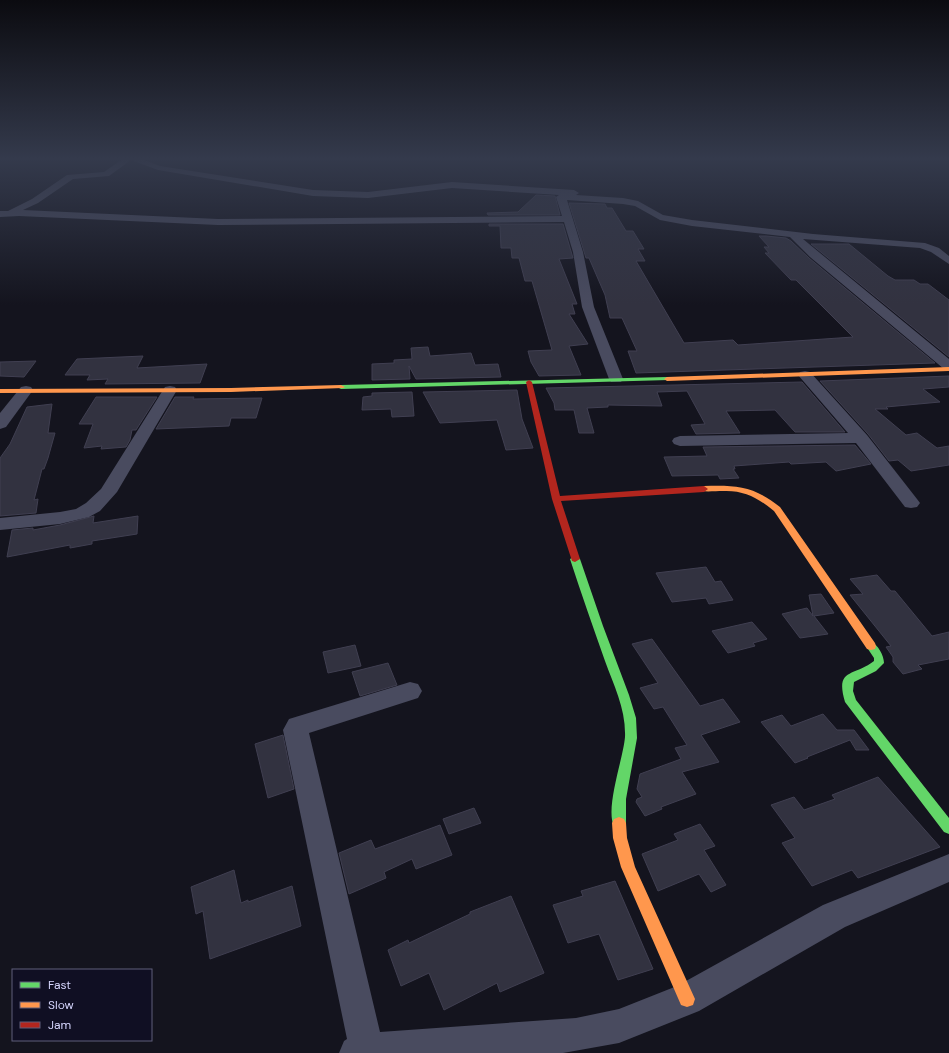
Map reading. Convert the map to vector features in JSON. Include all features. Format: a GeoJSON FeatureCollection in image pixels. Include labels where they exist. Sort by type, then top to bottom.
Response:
{"type":"FeatureCollection","features":[{"type":"Feature","properties":{"kind":"street"},"geometry":{"type":"LineString","coordinates":[[2,214],[21,207]]}},
{"type":"Feature","properties":{"kind":"street"},"geometry":{"type":"LineString","coordinates":[[564,207],[578,252],[588,307],[616,380]]}},
{"type":"Feature","properties":{"kind":"street"},"geometry":{"type":"LineString","coordinates":[[642,207],[658,216],[677,221],[793,235],[921,245],[935,250],[949,260]]}},
{"type":"Feature","properties":{"kind":"street"},"geometry":{"type":"LineString","coordinates":[[2,214],[218,222],[430,219],[568,220]]}},
{"type":"Feature","properties":{"kind":"street"},"geometry":{"type":"LineString","coordinates":[[793,235],[814,255],[949,367]]}},
{"type":"Feature","properties":{"kind":"street"},"geometry":{"type":"LineString","coordinates":[[921,245],[931,242],[943,244]]}},
{"type":"Feature","properties":{"kind":"street"},"geometry":{"type":"LineString","coordinates":[[0,391],[170,390],[616,380],[805,375],[949,367]]}},
{"type":"Feature","properties":{"kind":"street"},"geometry":{"type":"LineString","coordinates":[[805,375],[861,438],[912,503]]}},
{"type":"Feature","properties":{"kind":"street"},"geometry":{"type":"LineString","coordinates":[[529,382],[556,499],[588,602],[626,704],[631,725],[630,745],[621,786],[618,815],[620,838],[628,867],[687,999]]}},
{"type":"Feature","properties":{"kind":"street"},"geometry":{"type":"LineString","coordinates":[[0,424],[26,390]]}},
{"type":"Feature","properties":{"kind":"street"},"geometry":{"type":"LineString","coordinates":[[0,524],[60,518],[78,514],[93,507],[108,492],[170,390]]}},
{"type":"Feature","properties":{"kind":"street"},"geometry":{"type":"LineString","coordinates":[[680,441],[861,438]]}},
{"type":"Feature","properties":{"kind":"street"},"geometry":{"type":"LineString","coordinates":[[556,499],[737,487],[752,491],[766,498],[777,508],[879,658],[879,663],[875,668],[850,675],[845,687],[851,702],[949,828]]}},
{"type":"Feature","properties":{"kind":"street"},"geometry":{"type":"LineString","coordinates":[[410,690],[298,726],[296,730],[361,1051],[576,1035],[619,1026],[687,999],[834,916],[949,868]]}},
{"type":"Feature","properties":{"kind":"building"},"geometry":{"type":"Polygon","coordinates":[[[523,207],[558,207],[560,215],[488,215],[487,213],[518,212],[523,207]]]}},
{"type":"Feature","properties":{"kind":"building"},"geometry":{"type":"Polygon","coordinates":[[[570,207],[612,208],[626,231],[633,231],[644,249],[638,249],[645,261],[636,261],[684,343],[733,340],[738,345],[853,337],[796,280],[791,280],[765,253],[769,253],[764,247],[769,247],[759,236],[786,238],[935,363],[636,373],[628,351],[637,351],[622,318],[610,318],[605,295],[589,258],[586,258],[570,207]]]}},
{"type":"Feature","properties":{"kind":"building"},"geometry":{"type":"Polygon","coordinates":[[[489,224],[563,224],[573,258],[559,259],[577,304],[572,304],[575,314],[569,314],[588,344],[569,346],[581,375],[539,376],[531,362],[528,351],[552,350],[532,281],[525,281],[519,258],[512,258],[511,248],[501,248],[500,226],[489,226],[489,224]]]}},
{"type":"Feature","properties":{"kind":"building"},"geometry":{"type":"Polygon","coordinates":[[[811,244],[849,244],[895,280],[914,280],[920,284],[928,284],[949,300],[949,357],[811,244]]]}},
{"type":"Feature","properties":{"kind":"building"},"geometry":{"type":"Polygon","coordinates":[[[428,347],[430,356],[471,353],[475,365],[498,364],[501,377],[416,379],[409,366],[410,379],[372,380],[372,364],[394,363],[394,360],[412,359],[411,348],[428,347]]]}},
{"type":"Feature","properties":{"kind":"building"},"geometry":{"type":"Polygon","coordinates":[[[143,356],[137,368],[207,364],[200,383],[105,384],[108,379],[87,380],[90,375],[65,375],[77,359],[143,356]]]}},
{"type":"Feature","properties":{"kind":"building"},"geometry":{"type":"Polygon","coordinates":[[[36,361],[24,377],[0,376],[0,362],[36,361]]]}},
{"type":"Feature","properties":{"kind":"building"},"geometry":{"type":"Polygon","coordinates":[[[949,376],[949,387],[923,389],[940,402],[886,407],[888,409],[875,409],[906,435],[917,433],[937,448],[949,446],[949,465],[911,471],[898,460],[889,461],[868,434],[820,381],[949,376]]]}},
{"type":"Feature","properties":{"kind":"building"},"geometry":{"type":"Polygon","coordinates":[[[802,382],[845,432],[795,432],[775,410],[726,411],[740,433],[696,434],[691,425],[705,424],[687,391],[657,392],[662,406],[608,405],[608,407],[587,408],[594,433],[579,433],[574,410],[555,410],[554,403],[546,388],[802,382]]]}},
{"type":"Feature","properties":{"kind":"building"},"geometry":{"type":"Polygon","coordinates":[[[517,390],[522,419],[533,448],[506,450],[497,420],[440,423],[423,392],[517,390]]]}},
{"type":"Feature","properties":{"kind":"building"},"geometry":{"type":"Polygon","coordinates":[[[412,392],[414,416],[392,417],[391,409],[362,410],[363,397],[372,396],[372,393],[412,392]]]}},
{"type":"Feature","properties":{"kind":"building"},"geometry":{"type":"Polygon","coordinates":[[[96,397],[157,397],[136,430],[132,430],[130,440],[126,447],[101,449],[102,446],[84,448],[93,424],[79,424],[96,397]]]}},
{"type":"Feature","properties":{"kind":"building"},"geometry":{"type":"Polygon","coordinates":[[[175,397],[194,397],[193,399],[262,398],[256,418],[231,418],[229,426],[156,429],[175,397]]]}},
{"type":"Feature","properties":{"kind":"building"},"geometry":{"type":"Polygon","coordinates":[[[52,404],[48,433],[55,433],[48,458],[44,469],[42,469],[34,500],[38,499],[36,513],[0,516],[0,458],[10,444],[27,407],[52,404]]]}},
{"type":"Feature","properties":{"kind":"building"},"geometry":{"type":"Polygon","coordinates":[[[855,445],[871,464],[836,471],[826,462],[791,464],[789,462],[734,466],[735,469],[733,469],[739,478],[720,479],[718,475],[672,476],[664,457],[707,456],[703,447],[855,445]]]}},
{"type":"Feature","properties":{"kind":"building"},"geometry":{"type":"Polygon","coordinates":[[[94,516],[93,523],[138,516],[137,534],[92,541],[92,544],[70,548],[70,545],[7,557],[12,530],[33,528],[33,530],[94,516]]]}},
{"type":"Feature","properties":{"kind":"building"},"geometry":{"type":"Polygon","coordinates":[[[706,567],[715,582],[721,581],[733,600],[709,604],[706,598],[672,602],[656,573],[706,567]]]}},
{"type":"Feature","properties":{"kind":"building"},"geometry":{"type":"Polygon","coordinates":[[[877,575],[891,591],[895,591],[932,636],[949,632],[949,659],[918,665],[922,669],[903,674],[893,662],[893,657],[886,647],[891,646],[850,595],[863,594],[850,579],[877,575]]]}},
{"type":"Feature","properties":{"kind":"building"},"geometry":{"type":"Polygon","coordinates":[[[821,594],[834,613],[814,616],[828,634],[800,638],[782,614],[807,608],[813,616],[809,595],[821,594]]]}},
{"type":"Feature","properties":{"kind":"building"},"geometry":{"type":"Polygon","coordinates":[[[752,622],[767,639],[753,643],[755,646],[728,653],[712,631],[752,622]]]}},
{"type":"Feature","properties":{"kind":"building"},"geometry":{"type":"Polygon","coordinates":[[[652,639],[700,706],[723,699],[740,722],[701,735],[719,762],[682,772],[696,794],[661,807],[662,809],[645,816],[636,802],[637,799],[642,797],[637,789],[640,774],[681,759],[675,748],[687,745],[663,707],[654,709],[640,688],[658,683],[632,644],[652,639]]]}},
{"type":"Feature","properties":{"kind":"building"},"geometry":{"type":"Polygon","coordinates":[[[355,645],[361,666],[328,673],[323,652],[355,645]]]}},
{"type":"Feature","properties":{"kind":"building"},"geometry":{"type":"Polygon","coordinates":[[[388,663],[397,685],[360,696],[352,672],[388,663]]]}},
{"type":"Feature","properties":{"kind":"building"},"geometry":{"type":"Polygon","coordinates":[[[823,714],[837,730],[854,730],[869,750],[856,750],[850,740],[795,763],[761,722],[782,715],[791,726],[823,714]]]}},
{"type":"Feature","properties":{"kind":"building"},"geometry":{"type":"Polygon","coordinates":[[[283,735],[294,789],[268,798],[255,744],[283,735]]]}},
{"type":"Feature","properties":{"kind":"building"},"geometry":{"type":"Polygon","coordinates":[[[878,777],[940,847],[858,878],[852,870],[812,886],[782,843],[795,838],[771,805],[794,797],[804,810],[835,799],[832,795],[878,777]]]}},
{"type":"Feature","properties":{"kind":"building"},"geometry":{"type":"Polygon","coordinates":[[[474,808],[481,823],[449,834],[443,819],[474,808]]]}},
{"type":"Feature","properties":{"kind":"building"},"geometry":{"type":"Polygon","coordinates":[[[700,824],[715,846],[704,850],[726,885],[711,892],[699,874],[658,891],[642,854],[678,840],[674,834],[700,824]]]}},
{"type":"Feature","properties":{"kind":"building"},"geometry":{"type":"Polygon","coordinates":[[[440,825],[452,855],[416,869],[412,859],[384,872],[386,878],[349,894],[339,853],[371,840],[375,849],[440,825]]]}},
{"type":"Feature","properties":{"kind":"building"},"geometry":{"type":"Polygon","coordinates":[[[234,870],[241,903],[248,900],[248,902],[292,886],[301,926],[210,959],[203,911],[196,914],[191,887],[234,870]]]}},
{"type":"Feature","properties":{"kind":"building"},"geometry":{"type":"Polygon","coordinates":[[[615,881],[653,969],[618,980],[599,934],[568,943],[553,905],[583,896],[581,891],[615,881]]]}},
{"type":"Feature","properties":{"kind":"building"},"geometry":{"type":"Polygon","coordinates":[[[511,896],[544,973],[500,992],[497,983],[444,1010],[429,973],[401,986],[388,950],[408,940],[409,943],[470,914],[470,912],[511,896]]]}},
{"type":"Feature","properties":{"kind":"traffic: fast"},"geometry":{"type":"LineString","coordinates":[[341,387],[667,379]]}},
{"type":"Feature","properties":{"kind":"traffic: fast"},"geometry":{"type":"LineString","coordinates":[[575,559],[597,626],[629,711],[631,738],[620,799],[619,823]]}},
{"type":"Feature","properties":{"kind":"traffic: fast"},"geometry":{"type":"LineString","coordinates":[[871,646],[879,658],[879,663],[865,672],[849,679],[847,684],[851,702],[949,828]]}},
{"type":"Feature","properties":{"kind":"traffic: slow"},"geometry":{"type":"LineString","coordinates":[[667,379],[949,369]]}},
{"type":"Feature","properties":{"kind":"traffic: slow"},"geometry":{"type":"LineString","coordinates":[[0,391],[231,390],[341,387]]}},
{"type":"Feature","properties":{"kind":"traffic: slow"},"geometry":{"type":"LineString","coordinates":[[704,489],[735,488],[744,490],[768,501],[777,509],[871,646]]}},
{"type":"Feature","properties":{"kind":"traffic: slow"},"geometry":{"type":"LineString","coordinates":[[619,823],[620,838],[628,867],[687,999]]}},
{"type":"Feature","properties":{"kind":"traffic: jam"},"geometry":{"type":"LineString","coordinates":[[529,382],[556,499],[575,559]]}},
{"type":"Feature","properties":{"kind":"traffic: jam"},"geometry":{"type":"LineString","coordinates":[[556,499],[704,489]]}}]}
